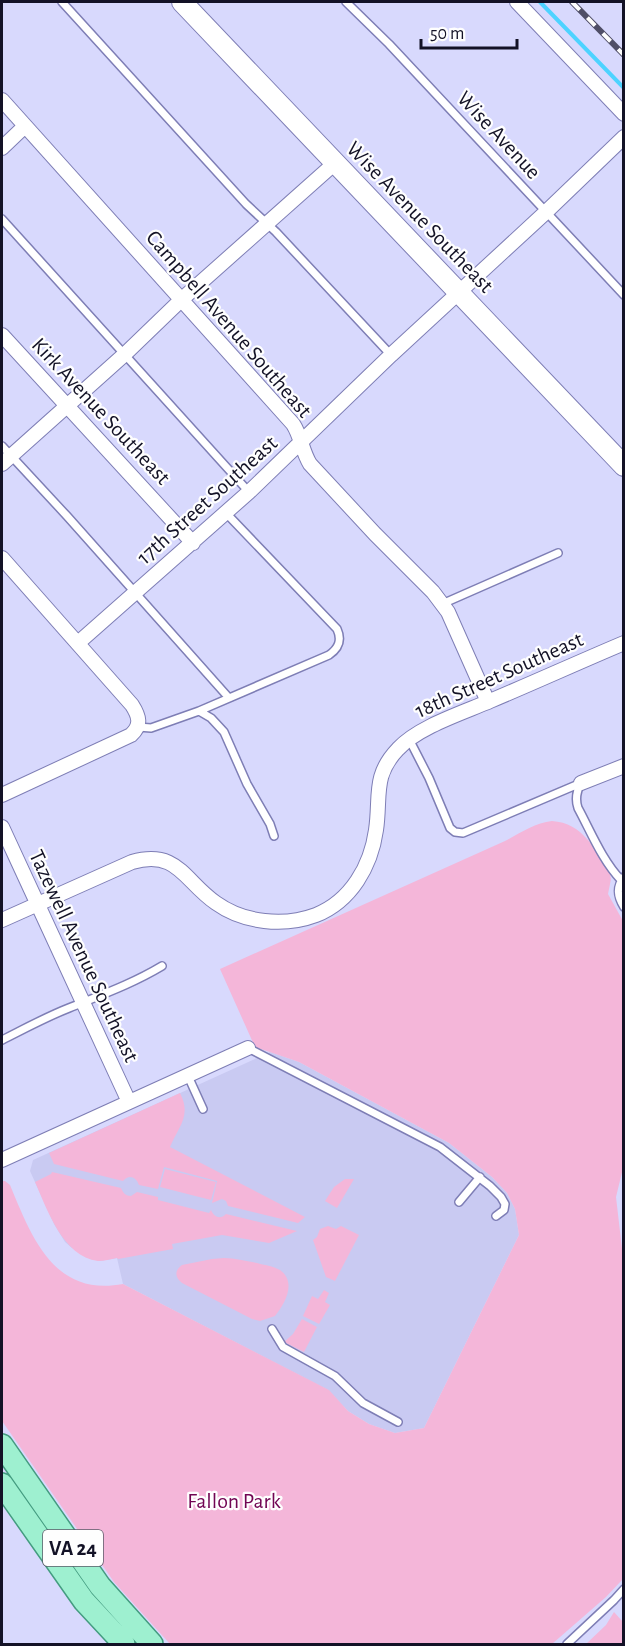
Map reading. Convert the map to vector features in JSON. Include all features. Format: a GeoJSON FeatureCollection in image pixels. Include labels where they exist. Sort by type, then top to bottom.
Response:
{"type":"FeatureCollection","features":[{"type":"Feature","properties":{"kind":"main road","name":"VA 24"},"geometry":{"type":"LineString","coordinates":[[2,1445],[100,1586],[152,1644]]}},
{"type":"Feature","properties":{"kind":"main road","name":"VA 24"},"geometry":{"type":"LineString","coordinates":[[2,1484],[84,1601],[124,1644]]}},
{"type":"Feature","properties":{"kind":"street","name":"Wise Avenue Southeast"},"geometry":{"type":"LineString","coordinates":[[182,2],[624,466]]}},
{"type":"Feature","properties":{"kind":"street"},"geometry":{"type":"LineString","coordinates":[[517,2],[624,114]]}},
{"type":"Feature","properties":{"kind":"street","name":"Campbell Avenue Southeast"},"geometry":{"type":"LineString","coordinates":[[2,100],[293,424],[310,464],[433,592],[448,612],[488,702]]}},
{"type":"Feature","properties":{"kind":"street"},"geometry":{"type":"LineString","coordinates":[[2,148],[25,126]]}},
{"type":"Feature","properties":{"kind":"street","name":"17th Street Southeast"},"geometry":{"type":"LineString","coordinates":[[78,644],[301,444],[391,355],[624,137]]}},
{"type":"Feature","properties":{"kind":"street"},"geometry":{"type":"LineString","coordinates":[[4,456],[67,406],[181,300],[335,163]]}},
{"type":"Feature","properties":{"kind":"street","name":"Kirk Avenue Southeast"},"geometry":{"type":"LineString","coordinates":[[2,335],[193,543]]}},
{"type":"Feature","properties":{"kind":"street"},"geometry":{"type":"LineString","coordinates":[[2,558],[132,705],[138,715],[138,727],[130,735],[2,795]]}},
{"type":"Feature","properties":{"kind":"street","name":"18th Street Southeast"},"geometry":{"type":"LineString","coordinates":[[2,920],[141,859],[154,859],[173,865],[184,872],[216,903],[249,918],[285,922],[316,915],[331,907],[357,882],[371,850],[376,830],[378,786],[382,771],[388,760],[409,739],[441,722],[624,643]]}},
{"type":"Feature","properties":{"kind":"street"},"geometry":{"type":"LineString","coordinates":[[580,783],[624,766]]}},
{"type":"Feature","properties":{"kind":"street","name":"Tazewell Avenue Southeast"},"geometry":{"type":"LineString","coordinates":[[2,827],[129,1102]]}},
{"type":"Feature","properties":{"kind":"street"},"geometry":{"type":"LineString","coordinates":[[2,1160],[248,1048]]}},
{"type":"Feature","properties":{"kind":"lane"},"geometry":{"type":"LineString","coordinates":[[62,2],[246,204],[391,355]]}},
{"type":"Feature","properties":{"kind":"lane","name":"Wise Avenue"},"geometry":{"type":"LineString","coordinates":[[346,2],[389,44],[624,295]]}},
{"type":"Feature","properties":{"kind":"lane"},"geometry":{"type":"LineString","coordinates":[[2,219],[249,492]]}},
{"type":"Feature","properties":{"kind":"lane"},"geometry":{"type":"LineString","coordinates":[[4,456],[67,516],[229,698]]}},
{"type":"Feature","properties":{"kind":"lane"},"geometry":{"type":"LineString","coordinates":[[138,727],[151,728],[199,711],[329,655],[339,645],[340,636],[337,629],[226,513]]}},
{"type":"Feature","properties":{"kind":"lane"},"geometry":{"type":"LineString","coordinates":[[442,604],[558,553]]}},
{"type":"Feature","properties":{"kind":"lane"},"geometry":{"type":"LineString","coordinates":[[199,711],[211,718],[224,732],[247,784],[267,818],[274,836]]}},
{"type":"Feature","properties":{"kind":"lane"},"geometry":{"type":"LineString","coordinates":[[409,739],[429,778],[450,828],[455,832],[463,833],[580,783]]}},
{"type":"Feature","properties":{"kind":"lane"},"geometry":{"type":"LineString","coordinates":[[580,783],[576,801],[578,808],[613,872],[622,879],[618,887],[618,895],[624,907]]}},
{"type":"Feature","properties":{"kind":"lane"},"geometry":{"type":"LineString","coordinates":[[2,1040],[141,979],[162,966]]}},
{"type":"Feature","properties":{"kind":"lane"},"geometry":{"type":"LineString","coordinates":[[248,1048],[440,1147],[480,1177],[501,1197],[505,1204],[504,1210],[495,1216]]}},
{"type":"Feature","properties":{"kind":"lane"},"geometry":{"type":"LineString","coordinates":[[188,1076],[203,1109]]}},
{"type":"Feature","properties":{"kind":"lane"},"geometry":{"type":"LineString","coordinates":[[459,1202],[480,1177]]}},
{"type":"Feature","properties":{"kind":"lane"},"geometry":{"type":"LineString","coordinates":[[272,1329],[283,1347],[335,1376],[363,1403],[398,1422]]}},
{"type":"Feature","properties":{"kind":"lane"},"geometry":{"type":"LineString","coordinates":[[567,1644],[624,1589]]}},
{"type":"Feature","properties":{"kind":"shaded area"},"geometry":{"type":"Polygon","coordinates":[[[270,1052],[299,1062],[449,1143],[492,1177],[507,1193],[515,1209],[519,1235],[424,1428],[395,1433],[369,1424],[348,1411],[328,1390],[123,1284],[117,1258],[100,1261],[91,1259],[65,1242],[54,1224],[30,1171],[33,1160],[270,1052]]]}},
{"type":"Feature","properties":{"kind":"green space","name":"Fallon Park"},"geometry":{"type":"Polygon","coordinates":[[[552,821],[572,827],[594,847],[610,874],[608,894],[623,921],[624,1164],[616,1197],[624,1266],[623,1579],[552,1644],[170,1644],[114,1582],[2,1421],[2,1181],[10,1185],[37,1243],[63,1272],[79,1281],[99,1286],[123,1284],[329,1390],[348,1411],[369,1424],[395,1433],[424,1428],[519,1235],[515,1209],[507,1193],[492,1177],[449,1143],[299,1062],[255,1047],[220,969],[534,826],[552,821]]]}},
{"type":"Feature","properties":{"kind":"green space"},"geometry":{"type":"Polygon","coordinates":[[[180,1093],[185,1108],[184,1115],[170,1147],[305,1217],[298,1223],[228,1206],[222,1199],[212,1203],[217,1181],[164,1167],[158,1189],[139,1185],[132,1177],[123,1181],[54,1164],[49,1153],[180,1093]]]}},
{"type":"Feature","properties":{"kind":"green space"},"geometry":{"type":"Polygon","coordinates":[[[165,1169],[216,1182],[211,1200],[160,1187],[165,1169]]]}},
{"type":"Feature","properties":{"kind":"green space"},"geometry":{"type":"Polygon","coordinates":[[[52,1172],[121,1188],[129,1196],[137,1192],[158,1197],[158,1200],[209,1213],[211,1210],[217,1217],[226,1214],[297,1231],[269,1243],[222,1235],[172,1244],[173,1249],[98,1261],[86,1258],[75,1251],[51,1218],[35,1182],[52,1172]]]}},
{"type":"Feature","properties":{"kind":"green space"},"geometry":{"type":"Polygon","coordinates":[[[345,1179],[354,1179],[337,1208],[325,1201],[334,1187],[345,1179]]]}},
{"type":"Feature","properties":{"kind":"green space"},"geometry":{"type":"Polygon","coordinates":[[[328,1226],[336,1229],[341,1226],[359,1235],[335,1281],[326,1277],[313,1240],[320,1229],[328,1226]]]}},
{"type":"Feature","properties":{"kind":"green space"},"geometry":{"type":"Polygon","coordinates":[[[224,1258],[271,1267],[280,1270],[285,1275],[289,1287],[288,1293],[275,1316],[260,1321],[252,1319],[182,1283],[177,1276],[182,1265],[224,1258]]]}},
{"type":"Feature","properties":{"kind":"green space"},"geometry":{"type":"Polygon","coordinates":[[[324,1290],[329,1293],[325,1302],[330,1305],[319,1324],[303,1316],[312,1296],[318,1299],[324,1290]]]}},
{"type":"Feature","properties":{"kind":"green space"},"geometry":{"type":"Polygon","coordinates":[[[302,1319],[317,1327],[304,1352],[284,1342],[293,1334],[302,1319]]]}},
{"type":"Feature","properties":{"kind":"green space"},"geometry":{"type":"Polygon","coordinates":[[[614,1612],[623,1622],[623,1644],[586,1644],[606,1625],[614,1612]]]}},
{"type":"Feature","properties":{"kind":"waterway"},"geometry":{"type":"LineString","coordinates":[[540,2],[624,88]]}},
{"type":"Feature","properties":{"kind":"railway"},"geometry":{"type":"LineString","coordinates":[[572,2],[624,55]]}}]}
